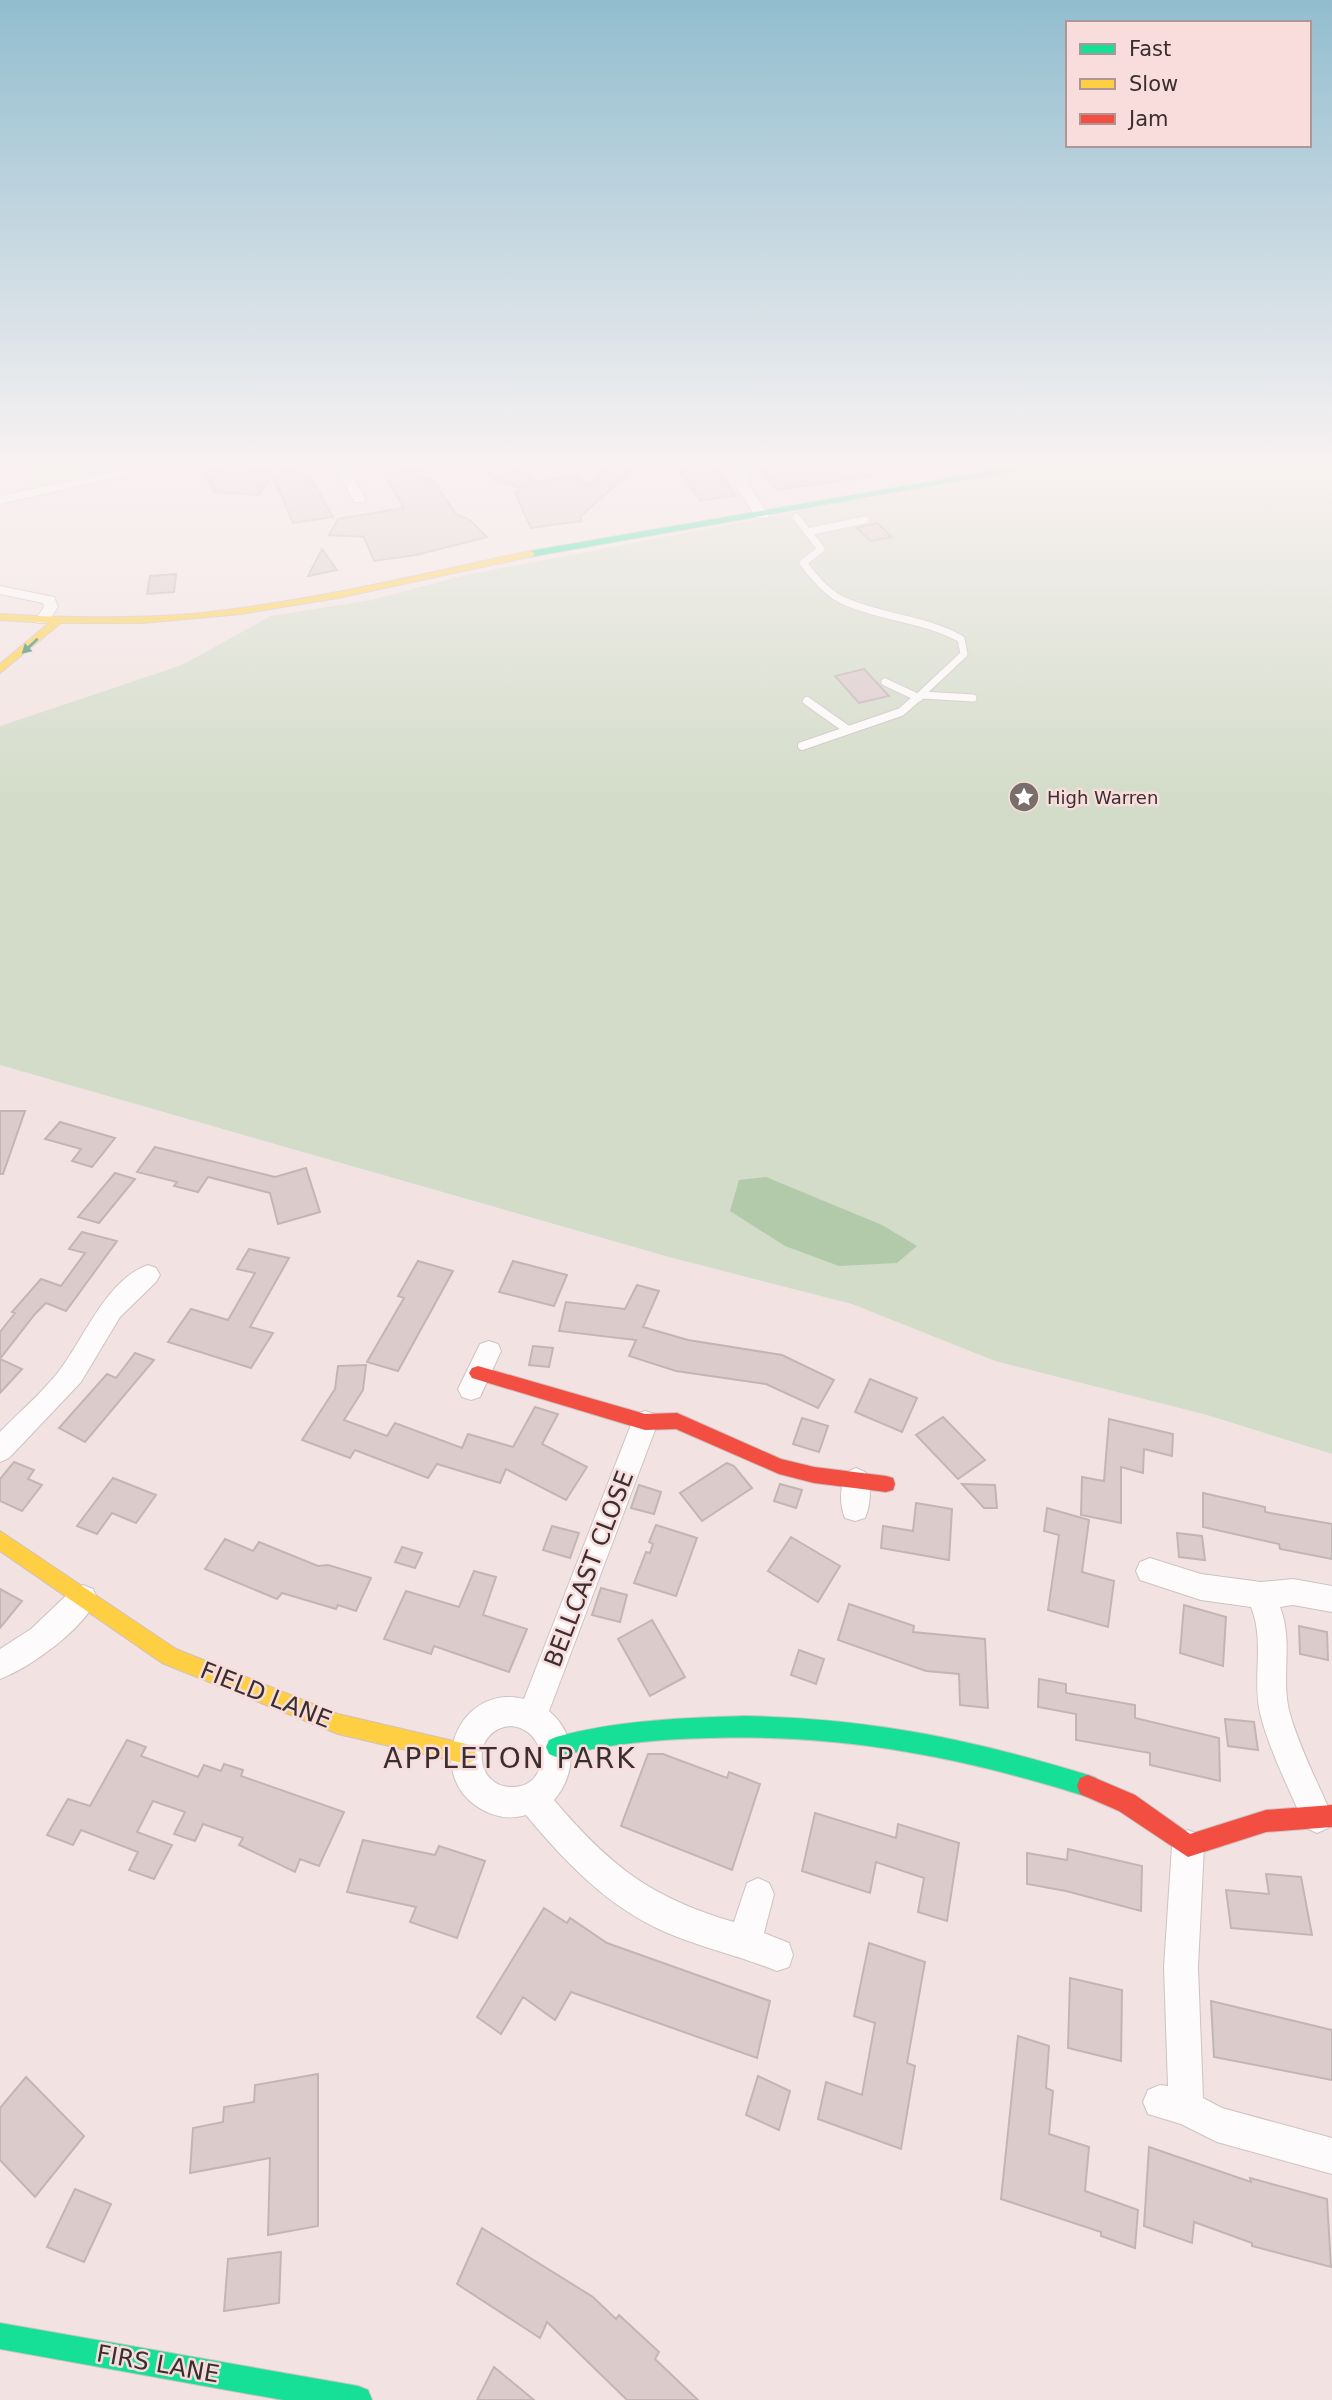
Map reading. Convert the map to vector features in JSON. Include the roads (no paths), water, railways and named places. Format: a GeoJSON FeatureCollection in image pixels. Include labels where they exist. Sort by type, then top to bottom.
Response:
{"type":"FeatureCollection","features":[{"type":"Feature","properties":{"kind":"main road"},"geometry":{"type":"LineString","coordinates":[[0,617],[50,620],[164,619],[273,608],[432,575]]}},
{"type":"Feature","properties":{"kind":"main road"},"geometry":{"type":"LineString","coordinates":[[0,670],[50,620]]}},
{"type":"Feature","properties":{"kind":"main road"},"geometry":{"type":"LineString","coordinates":[[479,1371],[645,1422],[677,1421],[779,1466],[886,1484]]}},
{"type":"Feature","properties":{"kind":"main road","name":"FIELD LANE"},"geometry":{"type":"LineString","coordinates":[[0,1540],[18,1549],[83,1598],[169,1656],[338,1724],[466,1754]]}},
{"type":"Feature","properties":{"kind":"main road"},"geometry":{"type":"LineString","coordinates":[[556,1747],[571,1742],[646,1731],[708,1726],[807,1726],[886,1734],[964,1747],[1042,1770],[1117,1798],[1188,1846],[1266,1821],[1324,1817]]}},
{"type":"Feature","properties":{"kind":"main road","name":"FIRS LANE"},"geometry":{"type":"LineString","coordinates":[[0,2336],[358,2400]]}},
{"type":"Feature","properties":{"kind":"street"},"geometry":{"type":"LineString","coordinates":[[0,590],[49,600],[50,620]]}},
{"type":"Feature","properties":{"kind":"street"},"geometry":{"type":"LineString","coordinates":[[0,1450],[72,1374],[111,1310],[148,1275]]}},
{"type":"Feature","properties":{"kind":"street","name":"BELLCAST CLOSE"},"geometry":{"type":"LineString","coordinates":[[533,1715],[645,1422]]}},
{"type":"Feature","properties":{"kind":"street"},"geometry":{"type":"LineString","coordinates":[[855,1509],[856,1480]]}},
{"type":"Feature","properties":{"kind":"street"},"geometry":{"type":"LineString","coordinates":[[1150,1571],[1202,1587],[1261,1595],[1293,1592],[1332,1600]]}},
{"type":"Feature","properties":{"kind":"street"},"geometry":{"type":"LineString","coordinates":[[1261,1595],[1271,1620],[1274,1643],[1272,1690],[1275,1714],[1324,1817]]}},
{"type":"Feature","properties":{"kind":"street"},"geometry":{"type":"LineString","coordinates":[[0,1665],[41,1639],[83,1598]]}},
{"type":"Feature","properties":{"kind":"street"},"geometry":{"type":"LineString","coordinates":[[512,1712],[533,1715],[551,1734],[556,1747],[551,1776],[531,1797],[503,1804],[490,1800],[470,1781],[466,1754],[479,1727],[491,1717],[512,1712]]}},
{"type":"Feature","properties":{"kind":"street"},"geometry":{"type":"LineString","coordinates":[[531,1797],[577,1852],[620,1889],[674,1919],[777,1955]]}},
{"type":"Feature","properties":{"kind":"street"},"geometry":{"type":"LineString","coordinates":[[1188,1846],[1173,2105],[1217,2124],[1332,2156]]}},
{"type":"Feature","properties":{"kind":"street"},"geometry":{"type":"LineString","coordinates":[[745,1942],[758,1894]]}},
{"type":"Feature","properties":{"kind":"lane"},"geometry":{"type":"LineString","coordinates":[[802,746],[901,712],[964,654],[965,647],[961,639],[942,628],[842,600],[813,575]]}},
{"type":"Feature","properties":{"kind":"lane"},"geometry":{"type":"LineString","coordinates":[[885,682],[920,696],[973,698]]}},
{"type":"Feature","properties":{"kind":"lane"},"geometry":{"type":"LineString","coordinates":[[807,701],[848,730]]}},
{"type":"Feature","properties":{"kind":"place","name":"High Warren"},"geometry":{"type":"Point","coordinates":[1024,797]}},
{"type":"Feature","properties":{"kind":"district","name":"APPLETON PARK"},"geometry":{"type":"Point","coordinates":[510,1758]}}]}
